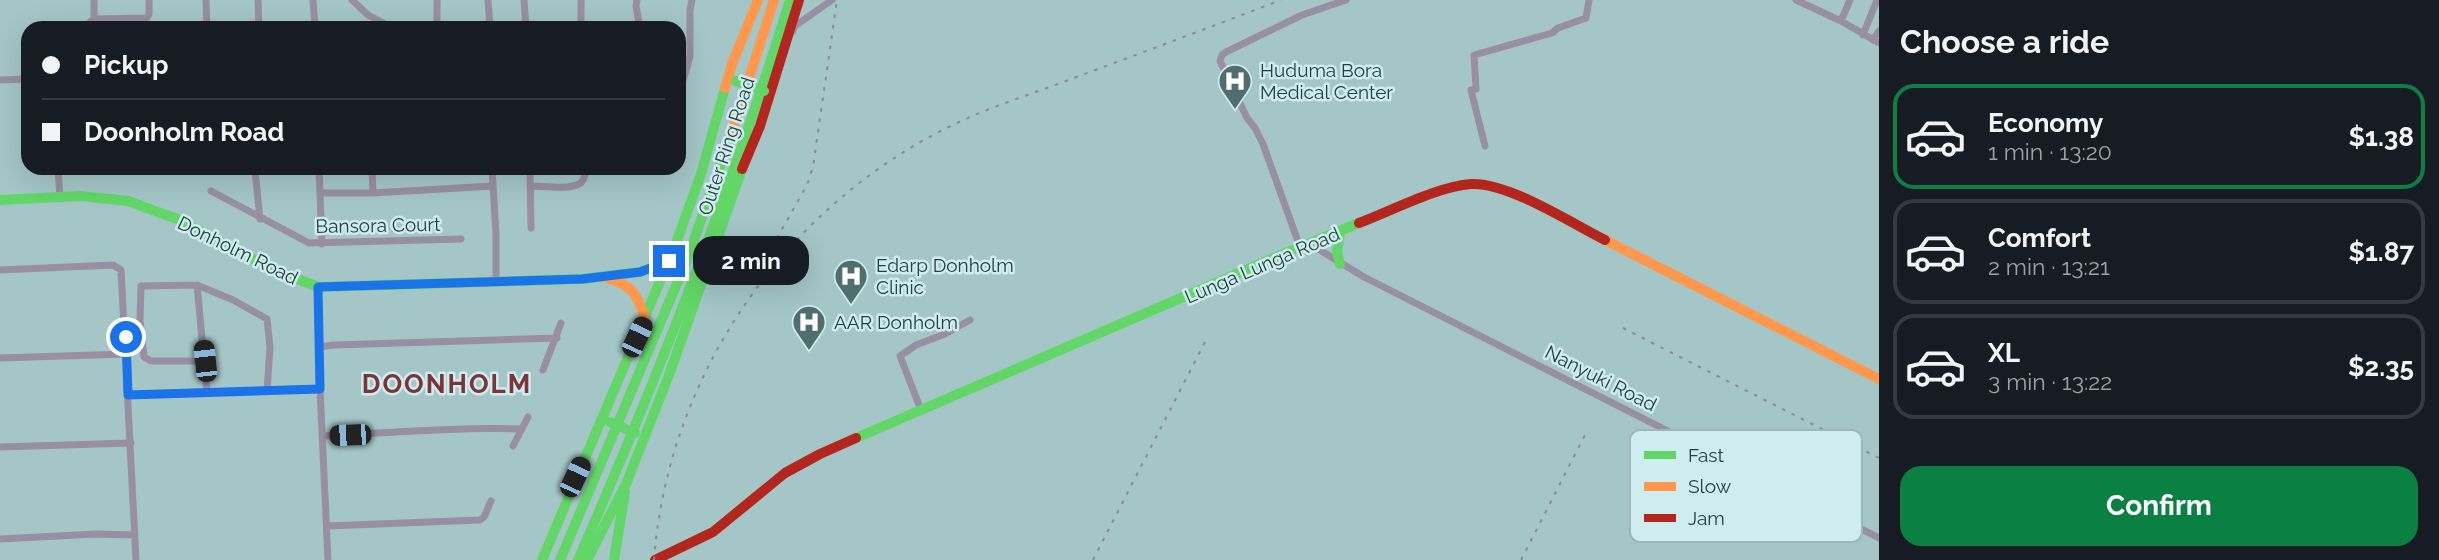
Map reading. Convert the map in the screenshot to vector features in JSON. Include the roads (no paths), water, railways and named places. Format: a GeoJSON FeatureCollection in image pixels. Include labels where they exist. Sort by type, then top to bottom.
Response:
{"type":"FeatureCollection","features":[{"type":"Feature","properties":{"kind":"main road"},"geometry":{"type":"LineString","coordinates":[[542,560],[575,477],[606,421],[669,261],[701,174],[758,0]]}},
{"type":"Feature","properties":{"kind":"main road","name":"Outer Ring Road"},"geometry":{"type":"LineString","coordinates":[[559,560],[686,262],[774,0]]}},
{"type":"Feature","properties":{"kind":"main road","name":"Outer Ring Road"},"geometry":{"type":"LineString","coordinates":[[578,560],[707,251],[739,161],[790,0]]}},
{"type":"Feature","properties":{"kind":"main road","name":"Outer Ring Road"},"geometry":{"type":"LineString","coordinates":[[587,560],[626,484],[639,435],[669,375],[799,0]]}},
{"type":"Feature","properties":{"kind":"main road"},"geometry":{"type":"LineString","coordinates":[[732,80],[768,92]]}},
{"type":"Feature","properties":{"kind":"main road","name":"Lunga Lunga Road"},"geometry":{"type":"LineString","coordinates":[[655,560],[713,531],[785,473],[820,454],[1305,246],[1455,186],[1491,186],[1512,193],[1879,379]]}},
{"type":"Feature","properties":{"kind":"main road","name":"Donholm Road"},"geometry":{"type":"LineString","coordinates":[[0,201],[111,198],[141,205],[182,222],[292,279],[318,287],[604,277],[640,272],[669,261]]}},
{"type":"Feature","properties":{"kind":"main road"},"geometry":{"type":"LineString","coordinates":[[1340,232],[1337,252],[1340,264]]}},
{"type":"Feature","properties":{"kind":"main road"},"geometry":{"type":"LineString","coordinates":[[604,277],[624,282],[635,290],[645,320]]}},
{"type":"Feature","properties":{"kind":"main road"},"geometry":{"type":"LineString","coordinates":[[606,421],[639,435]]}},
{"type":"Feature","properties":{"kind":"main road"},"geometry":{"type":"LineString","coordinates":[[614,560],[626,484]]}},
{"type":"Feature","properties":{"kind":"street"},"geometry":{"type":"LineString","coordinates":[[94,0],[94,19]]}},
{"type":"Feature","properties":{"kind":"street"},"geometry":{"type":"LineString","coordinates":[[91,21],[146,19],[149,14],[149,0]]}},
{"type":"Feature","properties":{"kind":"street"},"geometry":{"type":"LineString","coordinates":[[206,0],[207,21]]}},
{"type":"Feature","properties":{"kind":"street"},"geometry":{"type":"LineString","coordinates":[[257,0],[258,21]]}},
{"type":"Feature","properties":{"kind":"street"},"geometry":{"type":"LineString","coordinates":[[313,0],[314,21]]}},
{"type":"Feature","properties":{"kind":"street"},"geometry":{"type":"LineString","coordinates":[[437,0],[437,21]]}},
{"type":"Feature","properties":{"kind":"street"},"geometry":{"type":"LineString","coordinates":[[488,0],[489,21]]}},
{"type":"Feature","properties":{"kind":"street"},"geometry":{"type":"LineString","coordinates":[[524,0],[526,21]]}},
{"type":"Feature","properties":{"kind":"street"},"geometry":{"type":"LineString","coordinates":[[581,0],[581,21]]}},
{"type":"Feature","properties":{"kind":"street"},"geometry":{"type":"LineString","coordinates":[[637,0],[639,21]]}},
{"type":"Feature","properties":{"kind":"street"},"geometry":{"type":"LineString","coordinates":[[686,70],[690,56],[692,0]]}},
{"type":"Feature","properties":{"kind":"street"},"geometry":{"type":"LineString","coordinates":[[787,41],[795,26],[832,0]]}},
{"type":"Feature","properties":{"kind":"street"},"geometry":{"type":"LineString","coordinates":[[1305,246],[1263,144],[1236,97],[1220,61],[1226,52],[1302,15],[1346,0]]}},
{"type":"Feature","properties":{"kind":"street"},"geometry":{"type":"LineString","coordinates":[[1485,146],[1471,90],[1476,89],[1474,55],[1552,33],[1558,28],[1586,18],[1588,0]]}},
{"type":"Feature","properties":{"kind":"street"},"geometry":{"type":"LineString","coordinates":[[1796,0],[1841,21],[1876,42],[1879,31]]}},
{"type":"Feature","properties":{"kind":"street"},"geometry":{"type":"LineString","coordinates":[[1841,21],[1850,0]]}},
{"type":"Feature","properties":{"kind":"street"},"geometry":{"type":"LineString","coordinates":[[1863,35],[1877,0]]}},
{"type":"Feature","properties":{"kind":"street"},"geometry":{"type":"LineString","coordinates":[[354,3],[380,21]]}},
{"type":"Feature","properties":{"kind":"street"},"geometry":{"type":"LineString","coordinates":[[0,80],[21,79]]}},
{"type":"Feature","properties":{"kind":"street"},"geometry":{"type":"LineString","coordinates":[[58,175],[60,198]]}},
{"type":"Feature","properties":{"kind":"street"},"geometry":{"type":"LineString","coordinates":[[256,175],[260,219]]}},
{"type":"Feature","properties":{"kind":"street"},"geometry":{"type":"LineString","coordinates":[[319,175],[322,244]]}},
{"type":"Feature","properties":{"kind":"street"},"geometry":{"type":"LineString","coordinates":[[372,175],[373,193]]}},
{"type":"Feature","properties":{"kind":"street"},"geometry":{"type":"LineString","coordinates":[[492,175],[496,282]]}},
{"type":"Feature","properties":{"kind":"street"},"geometry":{"type":"LineString","coordinates":[[530,175],[531,228]]}},
{"type":"Feature","properties":{"kind":"street"},"geometry":{"type":"LineString","coordinates":[[530,186],[559,187],[579,184],[585,175]]}},
{"type":"Feature","properties":{"kind":"street"},"geometry":{"type":"LineString","coordinates":[[320,193],[373,193],[493,186]]}},
{"type":"Feature","properties":{"kind":"street","name":"Bansora Court"},"geometry":{"type":"LineString","coordinates":[[211,191],[309,243],[461,239]]}},
{"type":"Feature","properties":{"kind":"street","name":"Nanyuki Road"},"geometry":{"type":"LineString","coordinates":[[1305,246],[1667,430]]}},
{"type":"Feature","properties":{"kind":"street"},"geometry":{"type":"LineString","coordinates":[[0,270],[113,265],[123,274],[136,560]]}},
{"type":"Feature","properties":{"kind":"street"},"geometry":{"type":"LineString","coordinates":[[197,285],[207,393]]}},
{"type":"Feature","properties":{"kind":"street"},"geometry":{"type":"LineString","coordinates":[[205,361],[152,361],[144,357],[139,287],[197,285],[233,300],[267,319],[270,348],[267,391]]}},
{"type":"Feature","properties":{"kind":"street"},"geometry":{"type":"LineString","coordinates":[[318,287],[328,560]]}},
{"type":"Feature","properties":{"kind":"street"},"geometry":{"type":"LineString","coordinates":[[921,410],[900,356],[970,320]]}},
{"type":"Feature","properties":{"kind":"street"},"geometry":{"type":"LineString","coordinates":[[543,370],[561,323]]}},
{"type":"Feature","properties":{"kind":"street"},"geometry":{"type":"LineString","coordinates":[[319,347],[557,338]]}},
{"type":"Feature","properties":{"kind":"street"},"geometry":{"type":"LineString","coordinates":[[0,358],[127,354]]}},
{"type":"Feature","properties":{"kind":"street"},"geometry":{"type":"LineString","coordinates":[[128,395],[320,389]]}},
{"type":"Feature","properties":{"kind":"street"},"geometry":{"type":"LineString","coordinates":[[513,446],[528,417]]}},
{"type":"Feature","properties":{"kind":"street"},"geometry":{"type":"LineString","coordinates":[[323,436],[462,428],[522,429]]}},
{"type":"Feature","properties":{"kind":"street"},"geometry":{"type":"LineString","coordinates":[[0,447],[131,443]]}},
{"type":"Feature","properties":{"kind":"street"},"geometry":{"type":"LineString","coordinates":[[327,526],[480,520],[491,501]]}},
{"type":"Feature","properties":{"kind":"street","name":"Nanyuki Road"},"geometry":{"type":"LineString","coordinates":[[1862,529],[1879,538]]}},
{"type":"Feature","properties":{"kind":"street"},"geometry":{"type":"LineString","coordinates":[[0,539],[96,534],[135,535]]}},
{"type":"Feature","properties":{"kind":"railway"},"geometry":{"type":"LineString","coordinates":[[756,275],[807,185],[813,167],[837,0]]}},
{"type":"Feature","properties":{"kind":"railway"},"geometry":{"type":"LineString","coordinates":[[654,560],[664,490],[684,423],[712,360],[748,300],[791,246],[842,197],[898,156],[972,116],[1281,0]]}},
{"type":"Feature","properties":{"kind":"railway"},"geometry":{"type":"LineString","coordinates":[[1623,328],[1824,430]]}},
{"type":"Feature","properties":{"kind":"railway"},"geometry":{"type":"LineString","coordinates":[[1093,560],[1207,338]]}},
{"type":"Feature","properties":{"kind":"railway"},"geometry":{"type":"LineString","coordinates":[[1521,560],[1586,433]]}},
{"type":"Feature","properties":{"kind":"railway"},"geometry":{"type":"LineString","coordinates":[[1862,449],[1879,458]]}},
{"type":"Feature","properties":{"kind":"place","name":"Huduma Bora Medical Center"},"geometry":{"type":"Point","coordinates":[1235,111]}},
{"type":"Feature","properties":{"kind":"place","name":"Edarp Donholm Clinic"},"geometry":{"type":"Point","coordinates":[851,306]}},
{"type":"Feature","properties":{"kind":"place","name":"AAR Donholm"},"geometry":{"type":"Point","coordinates":[809,352]}},
{"type":"Feature","properties":{"kind":"district","name":"DOONHOLM"},"geometry":{"type":"Point","coordinates":[447,384]}}]}
